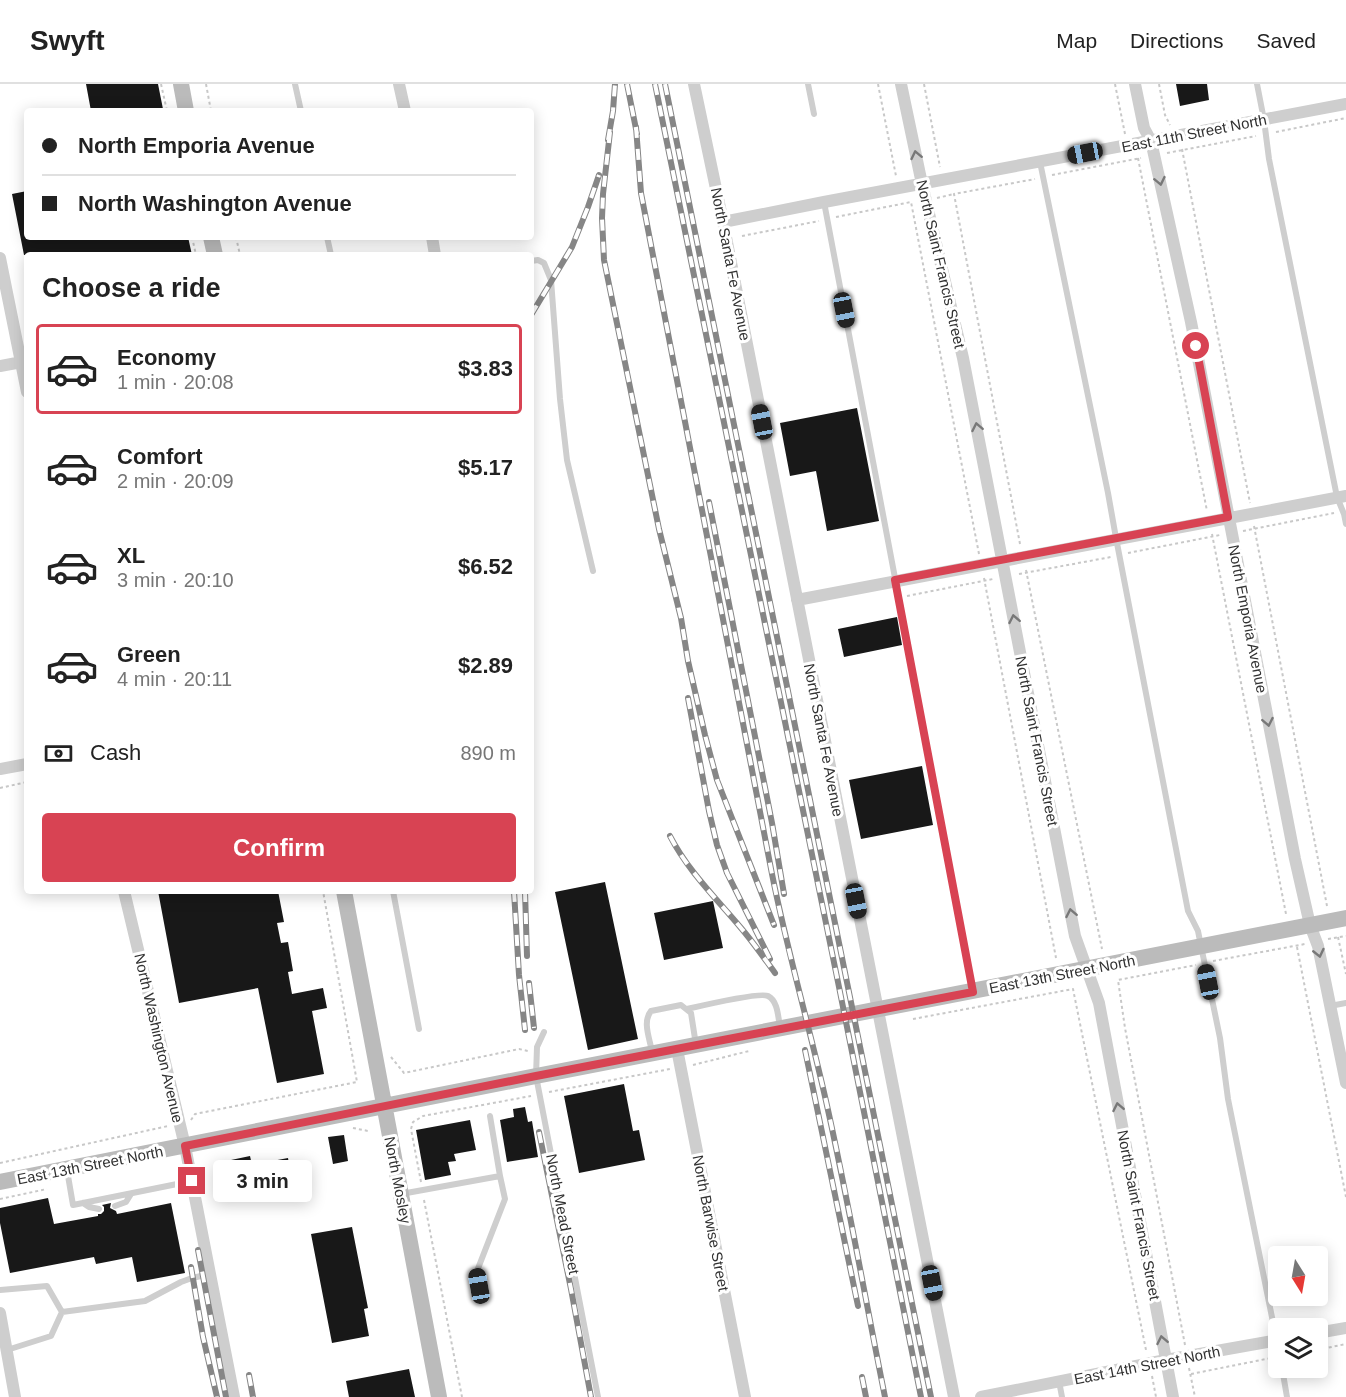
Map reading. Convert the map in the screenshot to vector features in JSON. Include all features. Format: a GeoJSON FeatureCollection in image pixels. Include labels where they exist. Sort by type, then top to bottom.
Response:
{"type":"FeatureCollection","features":[{"type":"Feature","properties":{"kind":"main road"},"geometry":{"type":"LineString","coordinates":[[181,84],[185,108]]}},
{"type":"Feature","properties":{"kind":"main road","name":"North Mosley"},"geometry":{"type":"LineString","coordinates":[[345,894],[439,1397]]}},
{"type":"Feature","properties":{"kind":"main road","name":"East 13th Street North"},"geometry":{"type":"LineString","coordinates":[[0,1182],[1346,918]]}},
{"type":"Feature","properties":{"kind":"street"},"geometry":{"type":"LineString","coordinates":[[399,84],[404,108]]}},
{"type":"Feature","properties":{"kind":"street","name":"North Santa Fe Avenue"},"geometry":{"type":"LineString","coordinates":[[694,84],[954,1397]]}},
{"type":"Feature","properties":{"kind":"street","name":"North Saint Francis Street"},"geometry":{"type":"LineString","coordinates":[[901,84],[963,358],[1075,936],[1099,1003],[1173,1397]]}},
{"type":"Feature","properties":{"kind":"street","name":"North Emporia Avenue"},"geometry":{"type":"LineString","coordinates":[[1135,84],[1191,322],[1294,859],[1316,941],[1346,1083]]}},
{"type":"Feature","properties":{"kind":"street","name":"East 11th Street North"},"geometry":{"type":"LineString","coordinates":[[723,222],[1040,162],[1173,131],[1264,120],[1346,105]]}},
{"type":"Feature","properties":{"kind":"street"},"geometry":{"type":"LineString","coordinates":[[0,258],[24,361],[0,366]]}},
{"type":"Feature","properties":{"kind":"street"},"geometry":{"type":"LineString","coordinates":[[797,600],[1342,496]]}},
{"type":"Feature","properties":{"kind":"street"},"geometry":{"type":"LineString","coordinates":[[0,769],[24,765]]}},
{"type":"Feature","properties":{"kind":"street","name":"North Washington Avenue"},"geometry":{"type":"LineString","coordinates":[[125,894],[185,1146],[234,1397]]}},
{"type":"Feature","properties":{"kind":"street","name":"North Barwise Street"},"geometry":{"type":"LineString","coordinates":[[677,1049],[745,1397]]}},
{"type":"Feature","properties":{"kind":"street"},"geometry":{"type":"LineString","coordinates":[[0,1313],[15,1397]]}},
{"type":"Feature","properties":{"kind":"street"},"geometry":{"type":"LineString","coordinates":[[1328,1331],[1346,1328]]}},
{"type":"Feature","properties":{"kind":"street","name":"East 14th Street North"},"geometry":{"type":"LineString","coordinates":[[981,1397],[1187,1356],[1268,1344]]}},
{"type":"Feature","properties":{"kind":"lane"},"geometry":{"type":"LineString","coordinates":[[295,84],[300,108]]}},
{"type":"Feature","properties":{"kind":"lane"},"geometry":{"type":"LineString","coordinates":[[808,84],[814,114]]}},
{"type":"Feature","properties":{"kind":"lane"},"geometry":{"type":"LineString","coordinates":[[1257,84],[1269,159],[1342,496],[1346,524]]}},
{"type":"Feature","properties":{"kind":"lane"},"geometry":{"type":"LineString","coordinates":[[1040,162],[1108,493],[1188,911],[1198,931],[1205,963],[1220,1038],[1228,1099],[1273,1318]]}},
{"type":"Feature","properties":{"kind":"lane"},"geometry":{"type":"LineString","coordinates":[[824,202],[973,992]]}},
{"type":"Feature","properties":{"kind":"lane"},"geometry":{"type":"LineString","coordinates":[[534,261],[544,263],[551,280],[567,460],[593,571]]}},
{"type":"Feature","properties":{"kind":"lane"},"geometry":{"type":"LineString","coordinates":[[394,894],[418,1029]]}},
{"type":"Feature","properties":{"kind":"lane"},"geometry":{"type":"LineString","coordinates":[[687,1009],[762,995],[769,996],[776,1004],[781,1029]]}},
{"type":"Feature","properties":{"kind":"lane"},"geometry":{"type":"LineString","coordinates":[[1330,1006],[1346,1003]]}},
{"type":"Feature","properties":{"kind":"lane"},"geometry":{"type":"LineString","coordinates":[[653,1054],[646,1021],[648,1014],[651,1011],[681,1005],[691,1013],[696,1046]]}},
{"type":"Feature","properties":{"kind":"lane","name":"North Mead Street"},"geometry":{"type":"LineString","coordinates":[[544,1032],[537,1047],[536,1076],[598,1397]]}},
{"type":"Feature","properties":{"kind":"lane"},"geometry":{"type":"LineString","coordinates":[[482,1300],[477,1271],[505,1199],[490,1116]]}},
{"type":"Feature","properties":{"kind":"lane"},"geometry":{"type":"LineString","coordinates":[[67,1169],[73,1204],[192,1181]]}},
{"type":"Feature","properties":{"kind":"lane"},"geometry":{"type":"LineString","coordinates":[[400,1194],[500,1176]]}},
{"type":"Feature","properties":{"kind":"lane"},"geometry":{"type":"LineString","coordinates":[[115,1206],[126,1202],[131,1193]]}},
{"type":"Feature","properties":{"kind":"lane"},"geometry":{"type":"LineString","coordinates":[[82,1203],[99,1209]]}},
{"type":"Feature","properties":{"kind":"lane"},"geometry":{"type":"LineString","coordinates":[[62,1311],[145,1300],[181,1282],[211,1274]]}},
{"type":"Feature","properties":{"kind":"lane"},"geometry":{"type":"LineString","coordinates":[[0,1290],[48,1286],[62,1311]]}},
{"type":"Feature","properties":{"kind":"lane"},"geometry":{"type":"LineString","coordinates":[[7,1350],[51,1336],[62,1311]]}},
{"type":"Feature","properties":{"kind":"lane"},"geometry":{"type":"LineString","coordinates":[[1284,1378],[1287,1397]]}},
{"type":"Feature","properties":{"kind":"lane"},"geometry":{"type":"LineString","coordinates":[[1059,1381],[1062,1397]]}},
{"type":"Feature","properties":{"kind":"path"},"geometry":{"type":"LineString","coordinates":[[161,84],[165,108]]}},
{"type":"Feature","properties":{"kind":"path"},"geometry":{"type":"LineString","coordinates":[[206,84],[210,108]]}},
{"type":"Feature","properties":{"kind":"path"},"geometry":{"type":"LineString","coordinates":[[878,84],[896,176]]}},
{"type":"Feature","properties":{"kind":"path"},"geometry":{"type":"LineString","coordinates":[[1115,84],[1125,134],[1148,136],[1173,131]]}},
{"type":"Feature","properties":{"kind":"path"},"geometry":{"type":"LineString","coordinates":[[1159,84],[1165,115],[1182,150],[1327,906]]}},
{"type":"Feature","properties":{"kind":"path"},"geometry":{"type":"LineString","coordinates":[[954,195],[1101,950]]}},
{"type":"Feature","properties":{"kind":"path"},"geometry":{"type":"LineString","coordinates":[[742,236],[911,202],[1056,958],[1064,957]]}},
{"type":"Feature","properties":{"kind":"path"},"geometry":{"type":"LineString","coordinates":[[0,788],[24,783]]}},
{"type":"Feature","properties":{"kind":"path"},"geometry":{"type":"LineString","coordinates":[[324,894],[357,1082]]}},
{"type":"Feature","properties":{"kind":"path"},"geometry":{"type":"LineString","coordinates":[[1195,1397],[1125,1028],[1118,980],[1346,936]]}},
{"type":"Feature","properties":{"kind":"path"},"geometry":{"type":"LineString","coordinates":[[1338,937],[1346,974]]}},
{"type":"Feature","properties":{"kind":"path"},"geometry":{"type":"LineString","coordinates":[[1296,945],[1346,1197]]}},
{"type":"Feature","properties":{"kind":"path"},"geometry":{"type":"LineString","coordinates":[[914,1019],[1073,989],[1156,1397]]}},
{"type":"Feature","properties":{"kind":"path"},"geometry":{"type":"LineString","coordinates":[[404,1073],[519,1049],[537,1053]]}},
{"type":"Feature","properties":{"kind":"path"},"geometry":{"type":"LineString","coordinates":[[462,1397],[411,1129],[413,1122],[423,1116],[681,1067],[751,1050]]}},
{"type":"Feature","properties":{"kind":"path"},"geometry":{"type":"LineString","coordinates":[[1328,1348],[1346,1344]]}},
{"type":"Feature","properties":{"kind":"path"},"geometry":{"type":"LineString","coordinates":[[1191,1374],[1268,1359]]}},
{"type":"Feature","properties":{"kind":"building"},"geometry":{"type":"Polygon","coordinates":[[[86,84],[158,84],[163,108],[90,108],[86,84]]]}},
{"type":"Feature","properties":{"kind":"building"},"geometry":{"type":"Polygon","coordinates":[[[1176,84],[1207,84],[1209,100],[1180,106],[1176,84]]]}},
{"type":"Feature","properties":{"kind":"building"},"geometry":{"type":"Polygon","coordinates":[[[24,192],[24,240],[189,240],[191,252],[24,252],[24,255],[12,194],[24,192]]]}},
{"type":"Feature","properties":{"kind":"building"},"geometry":{"type":"Polygon","coordinates":[[[857,408],[879,521],[827,531],[816,471],[790,476],[780,423],[857,408]]]}},
{"type":"Feature","properties":{"kind":"building"},"geometry":{"type":"Polygon","coordinates":[[[897,617],[902,645],[844,657],[838,629],[897,617]]]}},
{"type":"Feature","properties":{"kind":"building"},"geometry":{"type":"Polygon","coordinates":[[[922,766],[933,825],[861,839],[849,780],[922,766]]]}},
{"type":"Feature","properties":{"kind":"building"},"geometry":{"type":"Polygon","coordinates":[[[605,882],[638,1039],[588,1050],[555,892],[605,882]]]}},
{"type":"Feature","properties":{"kind":"building"},"geometry":{"type":"Polygon","coordinates":[[[159,894],[279,894],[284,922],[277,923],[281,943],[288,942],[293,971],[288,972],[292,994],[323,988],[327,1008],[312,1011],[324,1074],[277,1083],[258,988],[179,1003],[159,894]]]}},
{"type":"Feature","properties":{"kind":"building"},"geometry":{"type":"Polygon","coordinates":[[[713,901],[723,948],[664,960],[654,913],[713,901]]]}},
{"type":"Feature","properties":{"kind":"building"},"geometry":{"type":"Polygon","coordinates":[[[624,1084],[633,1131],[639,1130],[645,1160],[579,1173],[564,1096],[624,1084]]]}},
{"type":"Feature","properties":{"kind":"building"},"geometry":{"type":"Polygon","coordinates":[[[525,1107],[528,1122],[532,1121],[538,1157],[507,1162],[500,1120],[514,1117],[513,1109],[525,1107]]]}},
{"type":"Feature","properties":{"kind":"building"},"geometry":{"type":"Polygon","coordinates":[[[470,1120],[476,1150],[454,1154],[456,1161],[448,1162],[451,1175],[425,1180],[416,1130],[470,1120]]]}},
{"type":"Feature","properties":{"kind":"building"},"geometry":{"type":"Polygon","coordinates":[[[344,1135],[348,1161],[333,1164],[328,1137],[344,1135]]]}},
{"type":"Feature","properties":{"kind":"building"},"geometry":{"type":"Polygon","coordinates":[[[250,1156],[252,1165],[288,1158],[293,1188],[239,1198],[231,1160],[250,1156]]]}},
{"type":"Feature","properties":{"kind":"building"},"geometry":{"type":"Polygon","coordinates":[[[48,1198],[54,1224],[98,1216],[104,1211],[102,1205],[111,1203],[110,1208],[117,1214],[171,1203],[185,1273],[137,1282],[132,1257],[96,1264],[94,1257],[10,1273],[0,1223],[0,1208],[48,1198]]]}},
{"type":"Feature","properties":{"kind":"building"},"geometry":{"type":"Polygon","coordinates":[[[352,1227],[368,1308],[364,1309],[369,1336],[332,1343],[311,1234],[352,1227]]]}},
{"type":"Feature","properties":{"kind":"building"},"geometry":{"type":"Polygon","coordinates":[[[409,1369],[415,1397],[349,1397],[346,1381],[409,1369]]]}},
{"type":"Feature","properties":{"kind":"railway"},"geometry":{"type":"LineString","coordinates":[[608,140],[615,84]]}},
{"type":"Feature","properties":{"kind":"railway"},"geometry":{"type":"LineString","coordinates":[[627,84],[637,134]]}},
{"type":"Feature","properties":{"kind":"railway"},"geometry":{"type":"LineString","coordinates":[[655,84],[921,1397]]}},
{"type":"Feature","properties":{"kind":"railway"},"geometry":{"type":"LineString","coordinates":[[665,84],[931,1397]]}},
{"type":"Feature","properties":{"kind":"railway"},"geometry":{"type":"LineString","coordinates":[[636,127],[641,193],[772,874],[834,1138],[885,1397]]}},
{"type":"Feature","properties":{"kind":"railway"},"geometry":{"type":"LineString","coordinates":[[610,132],[603,194],[604,260],[659,529],[717,780],[774,925]]}},
{"type":"Feature","properties":{"kind":"railway"},"geometry":{"type":"LineString","coordinates":[[534,310],[572,247],[599,175]]}},
{"type":"Feature","properties":{"kind":"railway"},"geometry":{"type":"LineString","coordinates":[[709,502],[784,894]]}},
{"type":"Feature","properties":{"kind":"railway"},"geometry":{"type":"LineString","coordinates":[[688,698],[717,845],[727,873],[770,959]]}},
{"type":"Feature","properties":{"kind":"railway"},"geometry":{"type":"LineString","coordinates":[[670,836],[694,873],[745,933],[775,973]]}},
{"type":"Feature","properties":{"kind":"railway"},"geometry":{"type":"LineString","coordinates":[[514,894],[525,1030]]}},
{"type":"Feature","properties":{"kind":"railway"},"geometry":{"type":"LineString","coordinates":[[525,894],[527,956]]}},
{"type":"Feature","properties":{"kind":"railway"},"geometry":{"type":"LineString","coordinates":[[529,983],[534,1028]]}},
{"type":"Feature","properties":{"kind":"railway"},"geometry":{"type":"LineString","coordinates":[[805,1050],[858,1306]]}},
{"type":"Feature","properties":{"kind":"railway"},"geometry":{"type":"LineString","coordinates":[[539,1132],[591,1397]]}},
{"type":"Feature","properties":{"kind":"railway"},"geometry":{"type":"LineString","coordinates":[[198,1250],[226,1397]]}},
{"type":"Feature","properties":{"kind":"railway"},"geometry":{"type":"LineString","coordinates":[[191,1267],[203,1337],[217,1397]]}},
{"type":"Feature","properties":{"kind":"railway"},"geometry":{"type":"LineString","coordinates":[[249,1375],[253,1397]]}},
{"type":"Feature","properties":{"kind":"railway"},"geometry":{"type":"LineString","coordinates":[[862,1377],[866,1397]]}},
{"type":"Feature","properties":{"kind":"route"},"geometry":{"type":"LineString","coordinates":[[192,1181],[185,1146],[973,992],[895,580],[1228,517],[1196,346]]}}]}
